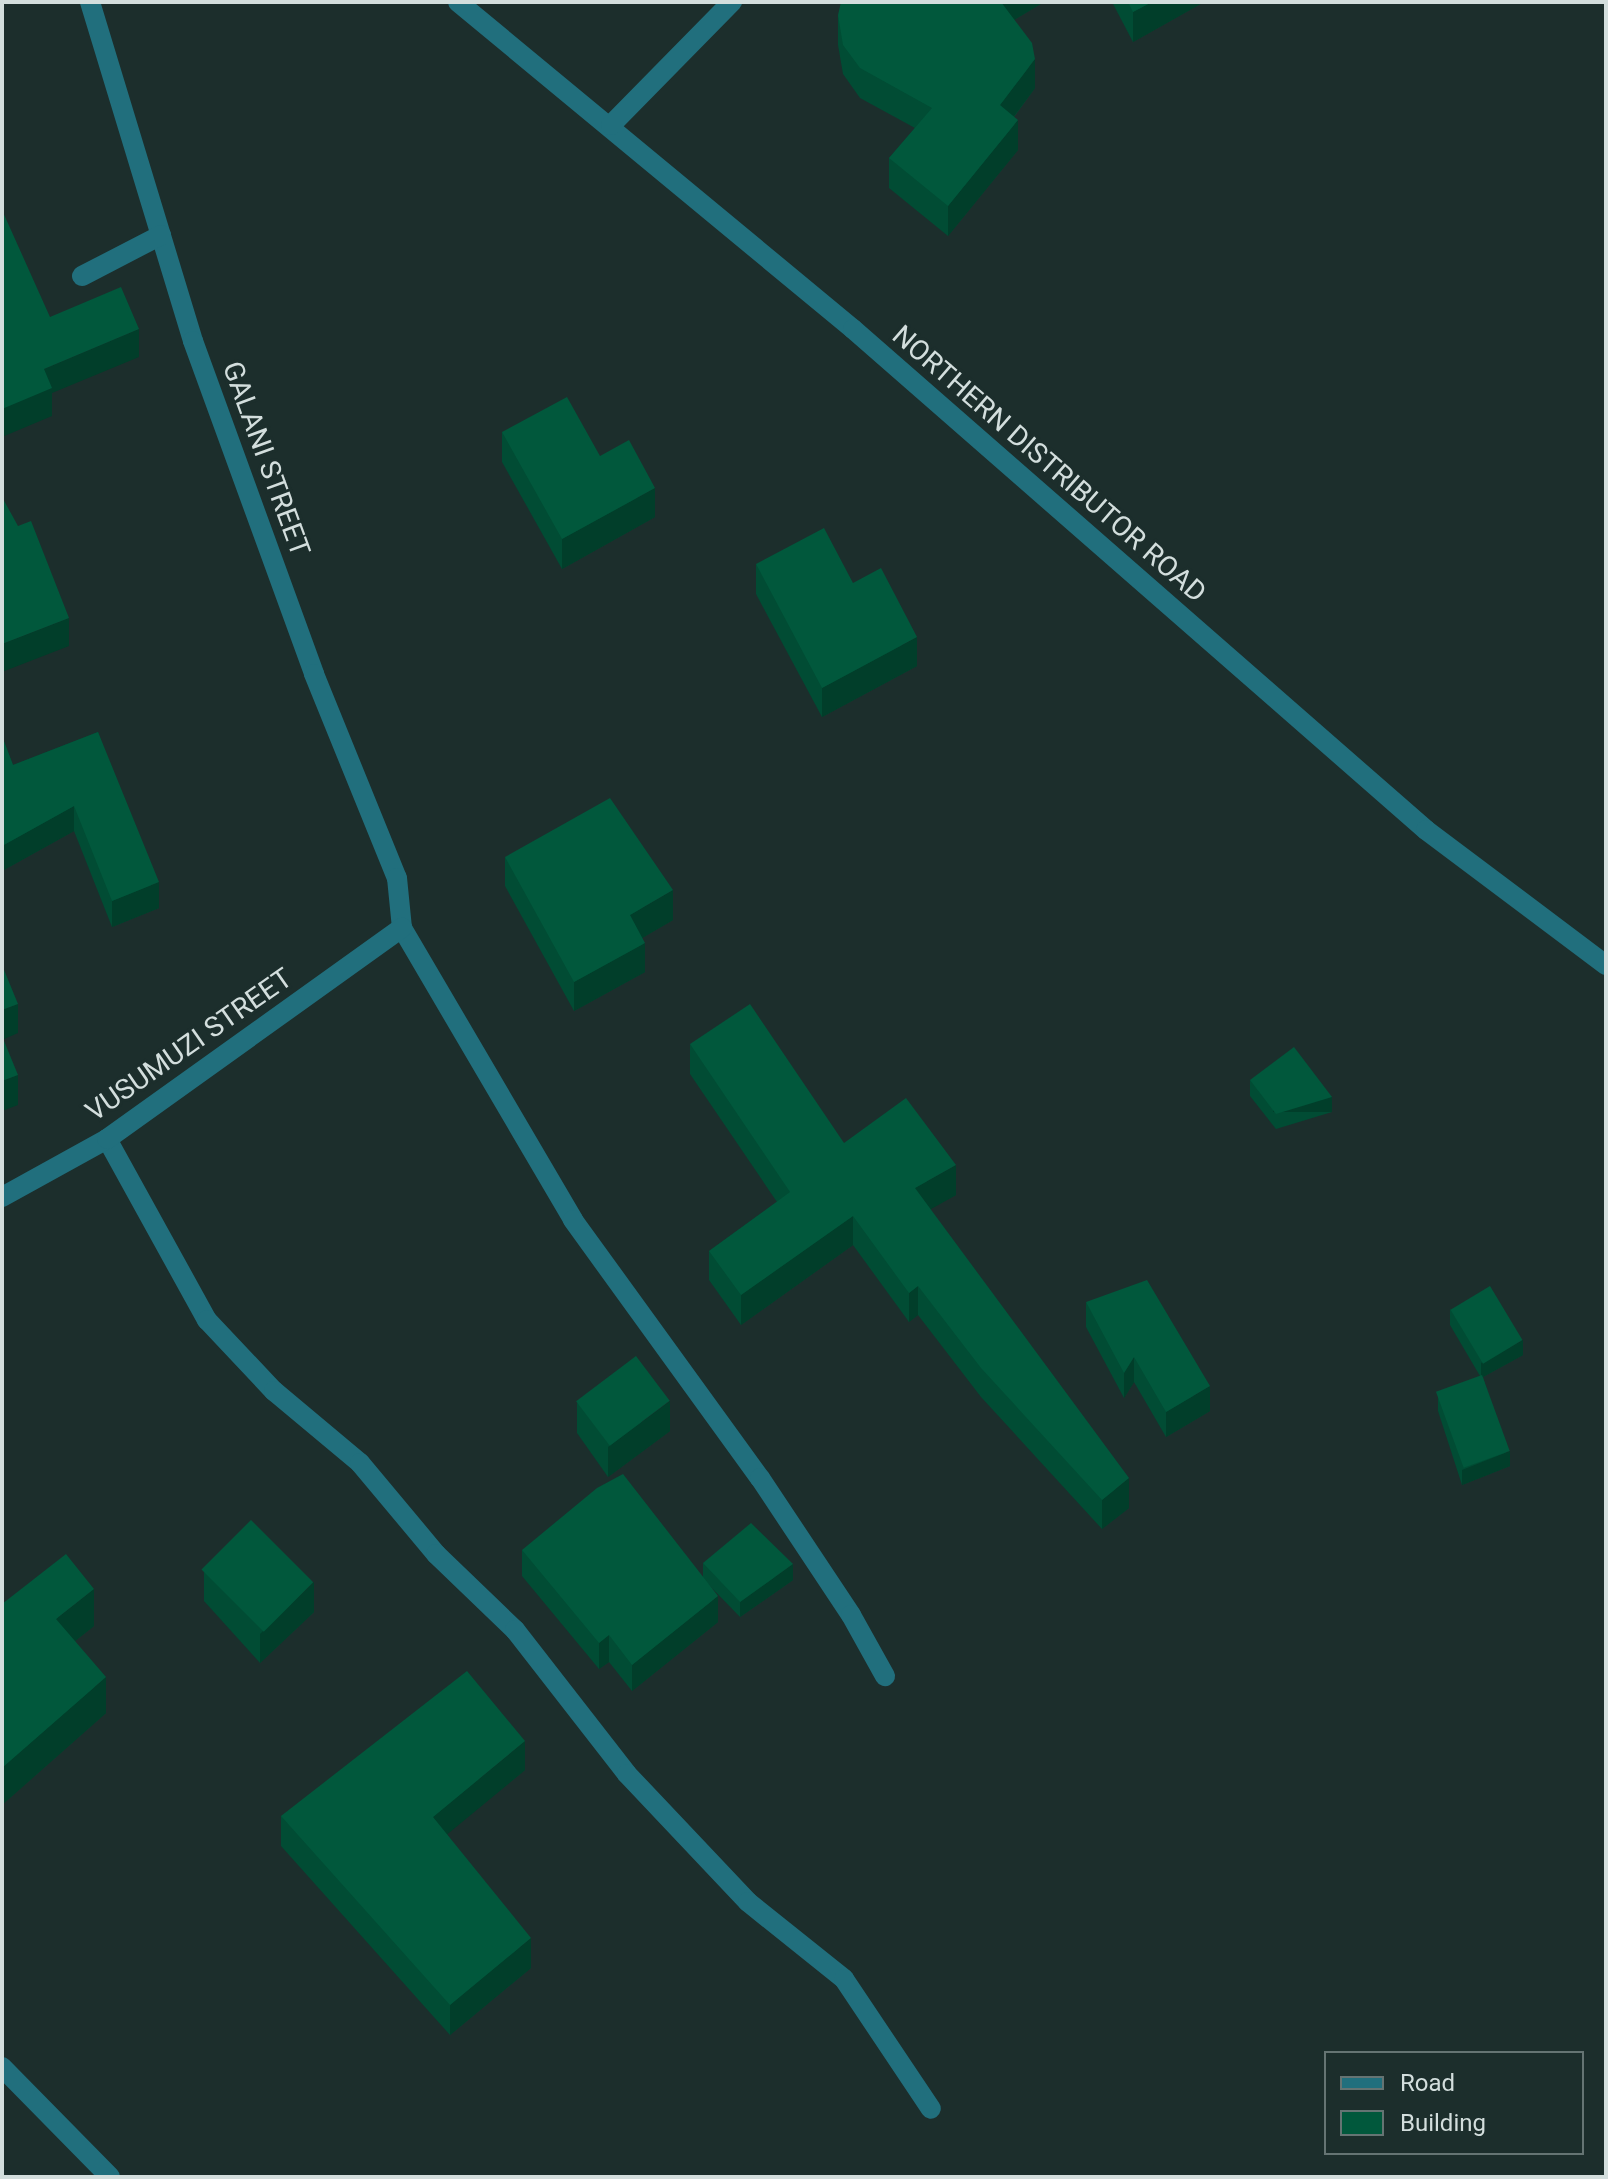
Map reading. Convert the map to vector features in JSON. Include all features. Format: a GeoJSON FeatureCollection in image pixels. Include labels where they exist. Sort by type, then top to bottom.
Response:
{"type":"FeatureCollection","features":[{"type":"Feature","properties":{"kind":"street","name":"GALANI STREET"},"geometry":{"type":"LineString","coordinates":[[90,2],[193,341],[314,674],[397,878],[402,928]]}},
{"type":"Feature","properties":{"kind":"street","name":"NORTHERN DISTRIBUTOR ROAD"},"geometry":{"type":"LineString","coordinates":[[458,2],[611,125],[1426,830],[1606,965]]}},
{"type":"Feature","properties":{"kind":"street"},"geometry":{"type":"LineString","coordinates":[[611,125],[732,2]]}},
{"type":"Feature","properties":{"kind":"street"},"geometry":{"type":"LineString","coordinates":[[82,276],[161,235]]}},
{"type":"Feature","properties":{"kind":"street"},"geometry":{"type":"LineString","coordinates":[[402,928],[573,1220],[768,1491],[885,1676]]}},
{"type":"Feature","properties":{"kind":"street","name":"VUSUMUZI STREET"},"geometry":{"type":"LineString","coordinates":[[2,1197],[107,1139],[402,928]]}},
{"type":"Feature","properties":{"kind":"street"},"geometry":{"type":"LineString","coordinates":[[107,1139],[207,1320],[274,1391],[360,1463],[436,1554],[515,1630],[627,1774],[748,1902],[844,1979],[931,2109]]}},
{"type":"Feature","properties":{"kind":"street"},"geometry":{"type":"LineString","coordinates":[[2,2067],[110,2177]]}},
{"type":"Feature","properties":{"kind":"building"},"geometry":{"type":"Polygon","coordinates":[[[841,2],[1001,2],[1032,43],[1035,59],[1000,105],[1018,120],[948,206],[889,158],[932,108],[860,68],[843,45],[838,15],[841,2]]]}},
{"type":"Feature","properties":{"kind":"building"},"geometry":{"type":"Polygon","coordinates":[[[1128,2],[1152,2],[1133,12],[1128,2]]]}},
{"type":"Feature","properties":{"kind":"building"},"geometry":{"type":"Polygon","coordinates":[[[2,210],[50,317],[121,287],[139,329],[44,369],[52,388],[2,409],[2,210]]]}},
{"type":"Feature","properties":{"kind":"building"},"geometry":{"type":"Polygon","coordinates":[[[567,397],[600,456],[629,440],[655,488],[562,539],[502,432],[567,397]]]}},
{"type":"Feature","properties":{"kind":"building"},"geometry":{"type":"Polygon","coordinates":[[[2,497],[18,526],[31,521],[69,618],[2,644],[2,497]]]}},
{"type":"Feature","properties":{"kind":"building"},"geometry":{"type":"Polygon","coordinates":[[[824,528],[853,583],[881,568],[917,637],[822,688],[756,564],[824,528]]]}},
{"type":"Feature","properties":{"kind":"building"},"geometry":{"type":"Polygon","coordinates":[[[98,732],[159,882],[112,901],[74,806],[2,846],[2,736],[13,765],[98,732]]]}},
{"type":"Feature","properties":{"kind":"building"},"geometry":{"type":"Polygon","coordinates":[[[610,798],[673,890],[630,915],[645,943],[574,982],[505,857],[610,798]]]}},
{"type":"Feature","properties":{"kind":"building"},"geometry":{"type":"Polygon","coordinates":[[[2,965],[18,1004],[2,1010],[2,965]]]}},
{"type":"Feature","properties":{"kind":"building"},"geometry":{"type":"Polygon","coordinates":[[[750,1004],[844,1143],[906,1098],[956,1165],[915,1188],[1129,1478],[1102,1500],[981,1368],[918,1286],[909,1293],[853,1216],[741,1295],[709,1251],[790,1192],[690,1044],[750,1004]]]}},
{"type":"Feature","properties":{"kind":"building"},"geometry":{"type":"Polygon","coordinates":[[[2,1036],[18,1075],[2,1081],[2,1036]]]}},
{"type":"Feature","properties":{"kind":"building"},"geometry":{"type":"Polygon","coordinates":[[[1294,1047],[1332,1097],[1276,1114],[1250,1080],[1294,1047]]]}},
{"type":"Feature","properties":{"kind":"building"},"geometry":{"type":"Polygon","coordinates":[[[1147,1280],[1210,1386],[1166,1412],[1134,1357],[1124,1373],[1086,1302],[1147,1280]]]}},
{"type":"Feature","properties":{"kind":"building"},"geometry":{"type":"Polygon","coordinates":[[[1490,1286],[1522,1340],[1483,1364],[1451,1310],[1490,1286]]]}},
{"type":"Feature","properties":{"kind":"building"},"geometry":{"type":"Polygon","coordinates":[[[636,1356],[670,1401],[610,1446],[576,1401],[636,1356]]]}},
{"type":"Feature","properties":{"kind":"building"},"geometry":{"type":"Polygon","coordinates":[[[1482,1375],[1510,1451],[1464,1468],[1436,1392],[1482,1375]]]}},
{"type":"Feature","properties":{"kind":"building"},"geometry":{"type":"Polygon","coordinates":[[[623,1474],[718,1596],[632,1665],[609,1635],[599,1643],[522,1550],[597,1488],[623,1474]]]}},
{"type":"Feature","properties":{"kind":"building"},"geometry":{"type":"Polygon","coordinates":[[[251,1520],[313,1582],[264,1632],[202,1569],[251,1520]]]}},
{"type":"Feature","properties":{"kind":"building"},"geometry":{"type":"Polygon","coordinates":[[[751,1523],[793,1564],[740,1602],[703,1563],[751,1523]]]}},
{"type":"Feature","properties":{"kind":"building"},"geometry":{"type":"Polygon","coordinates":[[[66,1554],[94,1589],[56,1619],[106,1677],[3,1767],[2,1604],[66,1554]]]}},
{"type":"Feature","properties":{"kind":"building"},"geometry":{"type":"Polygon","coordinates":[[[467,1671],[525,1741],[433,1817],[531,1938],[450,2005],[281,1816],[467,1671]]]}}]}
